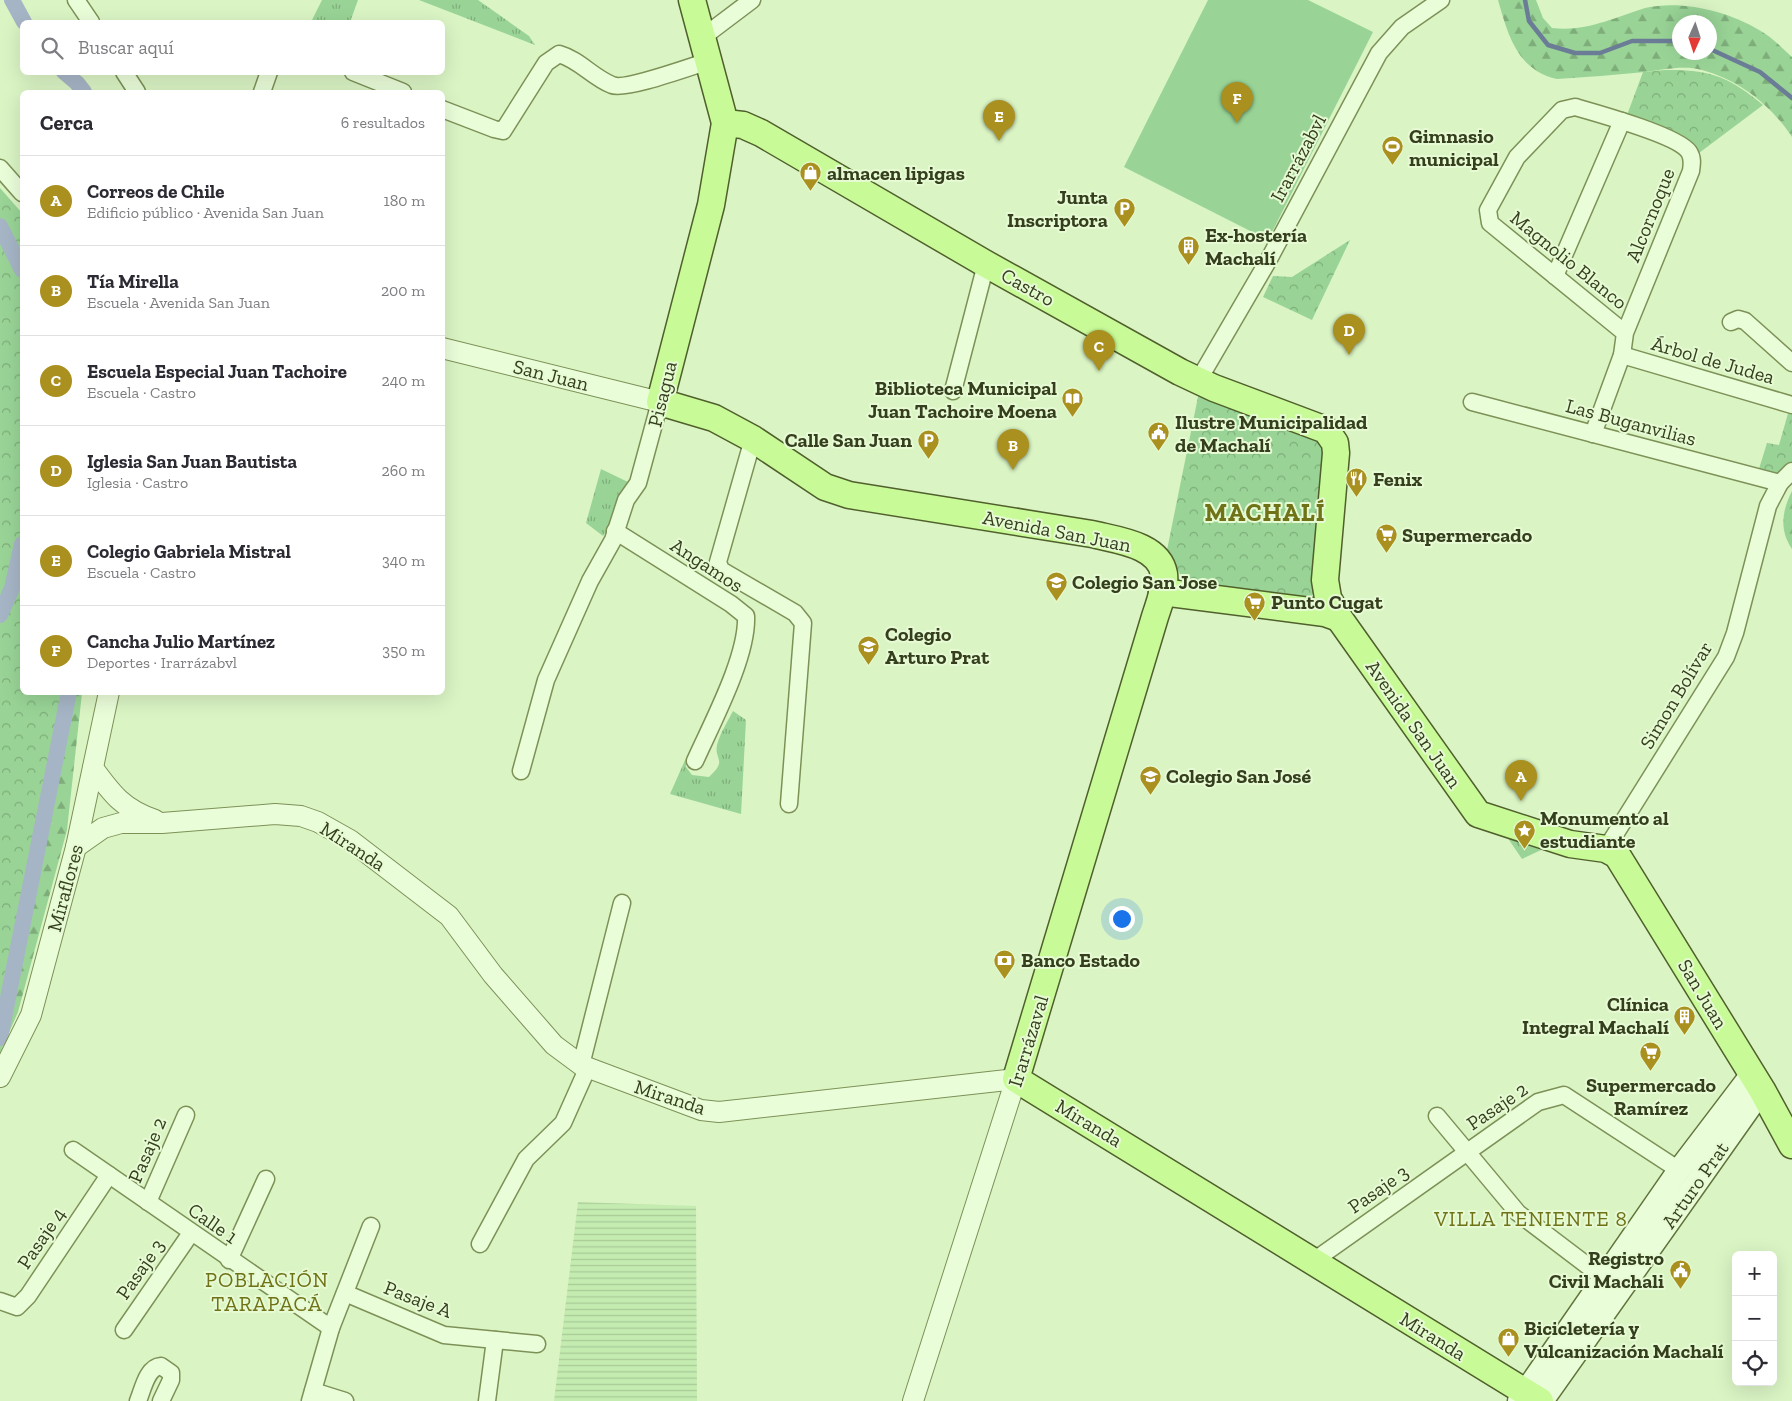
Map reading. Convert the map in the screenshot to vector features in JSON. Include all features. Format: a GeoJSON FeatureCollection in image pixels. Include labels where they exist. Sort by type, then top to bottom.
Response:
{"type":"FeatureCollection","features":[{"type":"Feature","properties":{"kind":"main road","name":"Pisagua"},"geometry":{"type":"LineString","coordinates":[[660,402],[711,205],[725,123],[692,0]]}},
{"type":"Feature","properties":{"kind":"main road","name":"Castro"},"geometry":{"type":"LineString","coordinates":[[725,123],[743,125],[762,132],[986,264],[1198,381],[1326,430],[1335,443]]}},
{"type":"Feature","properties":{"kind":"main road","name":"Avenida San Juan"},"geometry":{"type":"LineString","coordinates":[[660,402],[714,418],[753,439],[824,487],[849,496],[1092,534],[1142,547],[1157,559],[1164,572],[1162,592]]}},
{"type":"Feature","properties":{"kind":"main road","name":"Avenida San Juan"},"geometry":{"type":"LineString","coordinates":[[1335,443],[1325,580],[1328,598],[1339,618],[1478,814],[1570,844],[1606,849]]}},
{"type":"Feature","properties":{"kind":"main road"},"geometry":{"type":"LineString","coordinates":[[1162,592],[1325,613],[1339,618]]}},
{"type":"Feature","properties":{"kind":"main road","name":"Irarrázaval"},"geometry":{"type":"LineString","coordinates":[[1016,1079],[1162,592]]}},
{"type":"Feature","properties":{"kind":"main road","name":"San Juan"},"geometry":{"type":"LineString","coordinates":[[1606,849],[1617,855],[1624,865],[1757,1082],[1792,1145]]}},
{"type":"Feature","properties":{"kind":"main road","name":"Miranda"},"geometry":{"type":"LineString","coordinates":[[1016,1079],[1531,1399]]}},
{"type":"Feature","properties":{"kind":"main road","name":"Arturo Prat"},"geometry":{"type":"LineString","coordinates":[[1531,1399],[1606,1278],[1678,1170],[1757,1082]]}},
{"type":"Feature","properties":{"kind":"main road","name":"Arturo Prat"},"geometry":{"type":"LineString","coordinates":[[1531,1399],[1757,1082]]}},
{"type":"Feature","properties":{"kind":"street"},"geometry":{"type":"LineString","coordinates":[[76,0],[90,20]]}},
{"type":"Feature","properties":{"kind":"street"},"geometry":{"type":"LineString","coordinates":[[445,110],[503,131],[546,63],[559,54],[572,58],[613,86],[631,84],[706,49],[752,0]]}},
{"type":"Feature","properties":{"kind":"street","name":"Irarrázabvl"},"geometry":{"type":"LineString","coordinates":[[1198,381],[1268,261],[1378,52],[1402,27],[1441,0]]}},
{"type":"Feature","properties":{"kind":"street"},"geometry":{"type":"LineString","coordinates":[[126,75],[136,90]]}},
{"type":"Feature","properties":{"kind":"street"},"geometry":{"type":"LineString","coordinates":[[263,90],[268,75]]}},
{"type":"Feature","properties":{"kind":"street"},"geometry":{"type":"LineString","coordinates":[[360,75],[398,90]]}},
{"type":"Feature","properties":{"kind":"street","name":"Magnolio Blanco"},"geometry":{"type":"LineString","coordinates":[[1625,333],[1490,223],[1488,210],[1517,157],[1562,110],[1575,107],[1622,121],[1683,145],[1689,152]]}},
{"type":"Feature","properties":{"kind":"street"},"geometry":{"type":"LineString","coordinates":[[1555,276],[1622,121]]}},
{"type":"Feature","properties":{"kind":"street","name":"Alcornoque"},"geometry":{"type":"LineString","coordinates":[[1593,434],[1622,355],[1625,333],[1692,171],[1693,161],[1689,152]]}},
{"type":"Feature","properties":{"kind":"street"},"geometry":{"type":"LineString","coordinates":[[0,168],[20,191]]}},
{"type":"Feature","properties":{"kind":"street"},"geometry":{"type":"LineString","coordinates":[[952,391],[986,264]]}},
{"type":"Feature","properties":{"kind":"street"},"geometry":{"type":"LineString","coordinates":[[1731,322],[1745,321],[1792,363]]}},
{"type":"Feature","properties":{"kind":"street","name":"San Juan"},"geometry":{"type":"LineString","coordinates":[[445,349],[660,402]]}},
{"type":"Feature","properties":{"kind":"street","name":"Árbol de Judea"},"geometry":{"type":"LineString","coordinates":[[1622,355],[1792,405]]}},
{"type":"Feature","properties":{"kind":"street","name":"Pisagua"},"geometry":{"type":"LineString","coordinates":[[521,772],[546,680],[590,581],[615,532],[626,500],[641,476],[660,402]]}},
{"type":"Feature","properties":{"kind":"street","name":"Las Buganvilias"},"geometry":{"type":"LineString","coordinates":[[1472,402],[1593,434],[1786,477]]}},
{"type":"Feature","properties":{"kind":"street"},"geometry":{"type":"LineString","coordinates":[[753,439],[718,562],[721,570],[795,613],[803,623],[789,804]]}},
{"type":"Feature","properties":{"kind":"street","name":"Simon Bolívar"},"geometry":{"type":"LineString","coordinates":[[1606,849],[1726,657],[1735,634],[1768,506],[1786,477]]}},
{"type":"Feature","properties":{"kind":"street","name":"Angamos"},"geometry":{"type":"LineString","coordinates":[[615,532],[731,604],[746,616],[747,632],[736,664],[695,761]]}},
{"type":"Feature","properties":{"kind":"street","name":"Miraflores"},"geometry":{"type":"LineString","coordinates":[[0,1077],[31,1015],[76,847],[108,695]]}},
{"type":"Feature","properties":{"kind":"street","name":"Miranda"},"geometry":{"type":"LineString","coordinates":[[93,768],[124,806],[137,814],[162,823]]}},
{"type":"Feature","properties":{"kind":"street","name":"Miranda"},"geometry":{"type":"LineString","coordinates":[[76,847],[102,828],[121,823],[162,823],[275,814],[301,816],[350,840],[449,916],[493,975],[554,1045],[584,1066],[687,1106],[719,1112],[1016,1079]]}},
{"type":"Feature","properties":{"kind":"street"},"geometry":{"type":"LineString","coordinates":[[480,1244],[526,1159],[563,1123],[584,1066],[622,903]]}},
{"type":"Feature","properties":{"kind":"street","name":"Irarrázaval"},"geometry":{"type":"LineString","coordinates":[[913,1401],[1016,1079]]}},
{"type":"Feature","properties":{"kind":"street","name":"Pasaje 2"},"geometry":{"type":"LineString","coordinates":[[1468,1152],[1538,1102],[1564,1095],[1678,1170]]}},
{"type":"Feature","properties":{"kind":"street","name":"Pasaje 2"},"geometry":{"type":"LineString","coordinates":[[148,1202],[186,1115]]}},
{"type":"Feature","properties":{"kind":"street"},"geometry":{"type":"LineString","coordinates":[[1437,1116],[1518,1213],[1606,1278]]}},
{"type":"Feature","properties":{"kind":"street","name":"Calle 1"},"geometry":{"type":"LineString","coordinates":[[73,1150],[229,1260],[331,1328]]}},
{"type":"Feature","properties":{"kind":"street","name":"Pasaje 3"},"geometry":{"type":"LineString","coordinates":[[1312,1262],[1468,1152]]}},
{"type":"Feature","properties":{"kind":"street","name":"Pasaje 4"},"geometry":{"type":"LineString","coordinates":[[0,1300],[17,1307],[28,1296],[109,1175]]}},
{"type":"Feature","properties":{"kind":"street"},"geometry":{"type":"LineString","coordinates":[[229,1260],[266,1179]]}},
{"type":"Feature","properties":{"kind":"street"},"geometry":{"type":"LineString","coordinates":[[345,1401],[312,1396],[331,1328],[371,1226]]}},
{"type":"Feature","properties":{"kind":"street","name":"Pasaje 3"},"geometry":{"type":"LineString","coordinates":[[124,1330],[191,1233]]}},
{"type":"Feature","properties":{"kind":"street","name":"Pasaje A"},"geometry":{"type":"LineString","coordinates":[[345,1293],[444,1335],[537,1344]]}},
{"type":"Feature","properties":{"kind":"street"},"geometry":{"type":"LineString","coordinates":[[487,1401],[495,1340]]}},
{"type":"Feature","properties":{"kind":"street"},"geometry":{"type":"LineString","coordinates":[[138,1401],[151,1371],[156,1366],[161,1366],[171,1373],[171,1380],[161,1401]]}},
{"type":"Feature","properties":{"kind":"green space"},"geometry":{"type":"Polygon","coordinates":[[[322,0],[358,0],[351,20],[312,20],[322,0]]]}},
{"type":"Feature","properties":{"kind":"green space"},"geometry":{"type":"Polygon","coordinates":[[[419,0],[478,0],[529,36],[535,45],[419,0]]]}},
{"type":"Feature","properties":{"kind":"green space"},"geometry":{"type":"Polygon","coordinates":[[[1208,0],[1308,0],[1373,32],[1268,240],[1124,167],[1208,0]]]}},
{"type":"Feature","properties":{"kind":"green space"},"geometry":{"type":"Polygon","coordinates":[[[1498,0],[1536,0],[1543,18],[1552,28],[1564,29],[1588,26],[1645,8],[1659,6],[1689,6],[1733,17],[1764,33],[1792,57],[1792,137],[1774,114],[1753,95],[1729,80],[1702,70],[1681,68],[1557,79],[1543,74],[1532,68],[1523,59],[1516,49],[1498,0]]]}},
{"type":"Feature","properties":{"kind":"green space"},"geometry":{"type":"Polygon","coordinates":[[[1665,70],[1707,73],[1729,81],[1763,105],[1699,153],[1694,146],[1678,134],[1627,115],[1643,72],[1665,70]]]}},
{"type":"Feature","properties":{"kind":"green space"},"geometry":{"type":"Polygon","coordinates":[[[0,188],[20,211],[20,695],[69,695],[0,1038],[0,188]]]}},
{"type":"Feature","properties":{"kind":"green space"},"geometry":{"type":"Polygon","coordinates":[[[0,196],[20,228],[20,695],[82,695],[67,830],[18,1012],[0,1053],[0,196]]]}},
{"type":"Feature","properties":{"kind":"green space"},"geometry":{"type":"Polygon","coordinates":[[[1350,240],[1312,320],[1263,297],[1273,276],[1292,277],[1350,240]]]}},
{"type":"Feature","properties":{"kind":"green space"},"geometry":{"type":"Polygon","coordinates":[[[1199,392],[1325,439],[1317,590],[1311,596],[1304,599],[1187,587],[1167,550],[1199,392]]]}},
{"type":"Feature","properties":{"kind":"green space"},"geometry":{"type":"Polygon","coordinates":[[[1789,410],[1792,411],[1792,462],[1776,475],[1758,472],[1767,443],[1779,445],[1789,410]]]}},
{"type":"Feature","properties":{"kind":"green space"},"geometry":{"type":"Polygon","coordinates":[[[601,469],[628,482],[620,495],[603,536],[586,523],[601,469]]]}},
{"type":"Feature","properties":{"kind":"green space"},"geometry":{"type":"Polygon","coordinates":[[[1792,491],[1792,549],[1785,535],[1783,520],[1792,491]]]}},
{"type":"Feature","properties":{"kind":"green space"},"geometry":{"type":"Polygon","coordinates":[[[733,711],[746,720],[741,814],[670,794],[686,758],[686,767],[692,775],[709,777],[715,771],[719,763],[718,741],[733,711]]]}},
{"type":"Feature","properties":{"kind":"green space"},"geometry":{"type":"Polygon","coordinates":[[[1505,834],[1541,850],[1522,859],[1505,834]]]}},
{"type":"Feature","properties":{"kind":"green space"},"geometry":{"type":"Polygon","coordinates":[[[578,1202],[696,1206],[697,1401],[554,1401],[578,1202]]]}},
{"type":"Feature","properties":{"kind":"waterway"},"geometry":{"type":"LineString","coordinates":[[12,0],[23,20]]}},
{"type":"Feature","properties":{"kind":"waterway"},"geometry":{"type":"LineString","coordinates":[[1525,0],[1529,21],[1548,45],[1575,53],[1600,53],[1632,41],[1672,41]]}},
{"type":"Feature","properties":{"kind":"waterway"},"geometry":{"type":"LineString","coordinates":[[1717,52],[1760,72],[1792,98]]}},
{"type":"Feature","properties":{"kind":"waterway"},"geometry":{"type":"LineString","coordinates":[[68,75],[82,90]]}},
{"type":"Feature","properties":{"kind":"waterway"},"geometry":{"type":"LineString","coordinates":[[0,226],[20,266]]}},
{"type":"Feature","properties":{"kind":"waterway"},"geometry":{"type":"LineString","coordinates":[[0,615],[12,588],[20,553]]}},
{"type":"Feature","properties":{"kind":"waterway"},"geometry":{"type":"LineString","coordinates":[[0,1038],[68,695]]}},
{"type":"Feature","properties":{"kind":"place","name":"Cancha Julio Martínez"},"geometry":{"type":"Point","coordinates":[1237,123]}},
{"type":"Feature","properties":{"kind":"place","name":"Colegio Gabriela Mistral"},"geometry":{"type":"Point","coordinates":[999,141]}},
{"type":"Feature","properties":{"kind":"place","name":"Gimnasio municipal"},"geometry":{"type":"Point","coordinates":[1393,166]}},
{"type":"Feature","properties":{"kind":"place","name":"almacen lipigas"},"geometry":{"type":"Point","coordinates":[811,192]}},
{"type":"Feature","properties":{"kind":"place","name":"Junta Inscriptora"},"geometry":{"type":"Point","coordinates":[1124,227]}},
{"type":"Feature","properties":{"kind":"place","name":"Ex-hostería Machalí"},"geometry":{"type":"Point","coordinates":[1189,265]}},
{"type":"Feature","properties":{"kind":"place","name":"Iglesia San Juan Bautista"},"geometry":{"type":"Point","coordinates":[1349,355]}},
{"type":"Feature","properties":{"kind":"place","name":"Escuela Especial Juan Tachoire"},"geometry":{"type":"Point","coordinates":[1099,371]}},
{"type":"Feature","properties":{"kind":"place","name":"Biblioteca Municipal Juan Tachoire Moena"},"geometry":{"type":"Point","coordinates":[1073,418]}},
{"type":"Feature","properties":{"kind":"place","name":"Ilustre Municipalidad de Machalí"},"geometry":{"type":"Point","coordinates":[1159,452]}},
{"type":"Feature","properties":{"kind":"place","name":"Calle San Juan"},"geometry":{"type":"Point","coordinates":[928,459]}},
{"type":"Feature","properties":{"kind":"place","name":"Tía Mirella"},"geometry":{"type":"Point","coordinates":[1013,470]}},
{"type":"Feature","properties":{"kind":"place","name":"Fenix"},"geometry":{"type":"Point","coordinates":[1357,498]}},
{"type":"Feature","properties":{"kind":"place","name":"Supermercado"},"geometry":{"type":"Point","coordinates":[1386,554]}},
{"type":"Feature","properties":{"kind":"place","name":"Colegio San Jose"},"geometry":{"type":"Point","coordinates":[1056,601]}},
{"type":"Feature","properties":{"kind":"place","name":"Punto Cugat"},"geometry":{"type":"Point","coordinates":[1255,621]}},
{"type":"Feature","properties":{"kind":"place","name":"Colegio Arturo Prat"},"geometry":{"type":"Point","coordinates":[869,665]}},
{"type":"Feature","properties":{"kind":"place","name":"Colegio San José"},"geometry":{"type":"Point","coordinates":[1150,795]}},
{"type":"Feature","properties":{"kind":"place","name":"Correos de Chile"},"geometry":{"type":"Point","coordinates":[1521,801]}},
{"type":"Feature","properties":{"kind":"place","name":"Monumento al estudiante"},"geometry":{"type":"Point","coordinates":[1524,849]}},
{"type":"Feature","properties":{"kind":"place","name":"Banco Estado"},"geometry":{"type":"Point","coordinates":[1005,979]}},
{"type":"Feature","properties":{"kind":"place","name":"Clínica Integral Machalí"},"geometry":{"type":"Point","coordinates":[1685,1035]}},
{"type":"Feature","properties":{"kind":"place","name":"Supermercado Ramírez"},"geometry":{"type":"Point","coordinates":[1651,1072]}},
{"type":"Feature","properties":{"kind":"place","name":"Registro Civil Machali"},"geometry":{"type":"Point","coordinates":[1680,1289]}},
{"type":"Feature","properties":{"kind":"place","name":"Bicicletería y Vulcanización Machalí"},"geometry":{"type":"Point","coordinates":[1508,1358]}},
{"type":"Feature","properties":{"kind":"district","name":"MACHALÍ"},"geometry":{"type":"Point","coordinates":[1265,512]}},
{"type":"Feature","properties":{"kind":"district","name":"VILLA TENIENTE 8"},"geometry":{"type":"Point","coordinates":[1531,1218]}},
{"type":"Feature","properties":{"kind":"district","name":"POBLACIÓN TARAPACÁ"},"geometry":{"type":"Point","coordinates":[267,1291]}}]}
